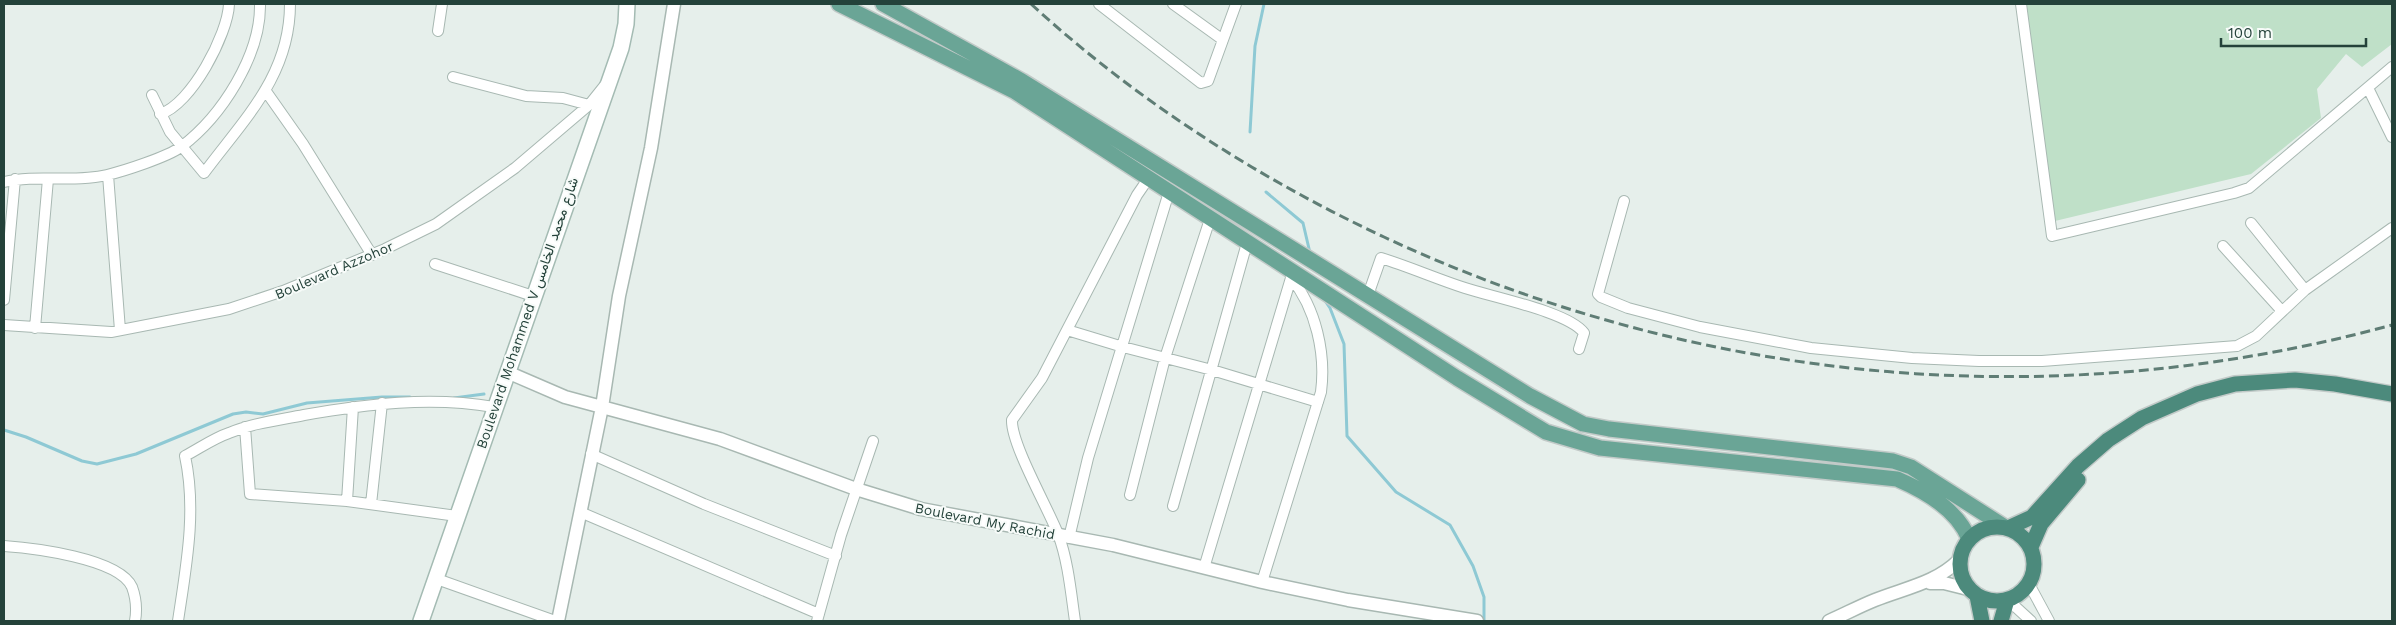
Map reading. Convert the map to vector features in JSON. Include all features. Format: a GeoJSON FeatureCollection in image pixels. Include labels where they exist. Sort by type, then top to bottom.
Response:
{"type":"FeatureCollection","features":[{"type":"Feature","properties":{"kind":"highway"},"geometry":{"type":"LineString","coordinates":[[1982,621],[1972,592],[1963,580],[1959,560],[1964,546],[1969,539],[1985,528],[2006,528],[2032,517],[2078,466],[2108,440],[2142,418],[2187,397],[2235,384],[2275,380],[2315,381],[2392,394]]}},
{"type":"Feature","properties":{"kind":"highway"},"geometry":{"type":"LineString","coordinates":[[2031,547],[2041,524],[2076,482],[2100,460],[2147,426],[2182,410],[2238,394],[2277,390],[2315,391],[2392,404]]}},
{"type":"Feature","properties":{"kind":"highway"},"geometry":{"type":"LineString","coordinates":[[1972,592],[1991,601],[2007,600],[2016,596],[2029,584],[2034,566],[2031,547],[2021,535],[2006,528]]}},
{"type":"Feature","properties":{"kind":"highway"},"geometry":{"type":"LineString","coordinates":[[2001,621],[2007,600]]}},
{"type":"Feature","properties":{"kind":"main road","name":"Boulevard Mohammed V شارع محمد الخامس"},"geometry":{"type":"LineString","coordinates":[[421,621],[434,578],[624,36],[627,4]]}},
{"type":"Feature","properties":{"kind":"main road"},"geometry":{"type":"LineString","coordinates":[[839,4],[1014,91],[1247,243],[1292,276],[1546,432],[1600,448],[1896,479],[1922,490],[1948,509],[1964,525],[1969,539]]}},
{"type":"Feature","properties":{"kind":"main road"},"geometry":{"type":"LineString","coordinates":[[883,4],[1022,81],[1530,396],[1583,424],[1609,429],[1893,461],[1911,467],[2006,528]]}},
{"type":"Feature","properties":{"kind":"street"},"geometry":{"type":"LineString","coordinates":[[160,114],[174,107],[184,98],[194,83],[224,28],[230,4]]}},
{"type":"Feature","properties":{"kind":"street"},"geometry":{"type":"LineString","coordinates":[[4,182],[15,179],[79,179],[108,175],[181,147],[222,103],[244,71],[256,39],[260,19],[260,4]]}},
{"type":"Feature","properties":{"kind":"street"},"geometry":{"type":"LineString","coordinates":[[152,95],[160,114],[181,147],[204,173],[265,90],[278,69],[287,43],[290,4]]}},
{"type":"Feature","properties":{"kind":"street"},"geometry":{"type":"LineString","coordinates":[[438,31],[442,4]]}},
{"type":"Feature","properties":{"kind":"street"},"geometry":{"type":"LineString","coordinates":[[669,4],[670,25]]}},
{"type":"Feature","properties":{"kind":"street"},"geometry":{"type":"LineString","coordinates":[[434,578],[556,621],[602,407],[619,296],[651,148],[674,4]]}},
{"type":"Feature","properties":{"kind":"street"},"geometry":{"type":"LineString","coordinates":[[1098,4],[1202,83],[1208,82],[1236,4]]}},
{"type":"Feature","properties":{"kind":"street"},"geometry":{"type":"LineString","coordinates":[[1173,4],[1223,40]]}},
{"type":"Feature","properties":{"kind":"street"},"geometry":{"type":"LineString","coordinates":[[2021,4],[2052,236],[2249,188],[2392,67]]}},
{"type":"Feature","properties":{"kind":"street"},"geometry":{"type":"LineString","coordinates":[[453,77],[526,96],[563,98],[589,105]]}},
{"type":"Feature","properties":{"kind":"street","name":"Boulevard Azzohor"},"geometry":{"type":"LineString","coordinates":[[4,325],[101,332],[120,330],[247,304],[284,292],[372,255],[436,224],[515,168],[589,105],[609,79]]}},
{"type":"Feature","properties":{"kind":"street"},"geometry":{"type":"LineString","coordinates":[[2368,88],[2392,137]]}},
{"type":"Feature","properties":{"kind":"street"},"geometry":{"type":"LineString","coordinates":[[265,90],[304,144],[372,255]]}},
{"type":"Feature","properties":{"kind":"street"},"geometry":{"type":"LineString","coordinates":[[108,175],[120,330]]}},
{"type":"Feature","properties":{"kind":"street"},"geometry":{"type":"LineString","coordinates":[[4,300],[7,246],[15,179]]}},
{"type":"Feature","properties":{"kind":"street"},"geometry":{"type":"LineString","coordinates":[[35,328],[48,179]]}},
{"type":"Feature","properties":{"kind":"street"},"geometry":{"type":"LineString","coordinates":[[1075,621],[1064,537],[1023,457],[1012,423],[1016,413],[1032,395],[1042,378],[1137,195],[1148,179]]}},
{"type":"Feature","properties":{"kind":"street"},"geometry":{"type":"LineString","coordinates":[[1064,537],[1169,192]]}},
{"type":"Feature","properties":{"kind":"street"},"geometry":{"type":"LineString","coordinates":[[1624,201],[1598,294],[1601,297],[1628,308],[1700,326],[1811,348],[1912,358],[1988,361],[2072,359],[2237,346],[2247,342],[2305,290],[2392,228]]}},
{"type":"Feature","properties":{"kind":"street"},"geometry":{"type":"LineString","coordinates":[[1130,495],[1165,358],[1210,219]]}},
{"type":"Feature","properties":{"kind":"street"},"geometry":{"type":"LineString","coordinates":[[2251,223],[2305,290]]}},
{"type":"Feature","properties":{"kind":"street"},"geometry":{"type":"LineString","coordinates":[[1173,506],[1247,243]]}},
{"type":"Feature","properties":{"kind":"street"},"geometry":{"type":"LineString","coordinates":[[2223,246],[2281,310]]}},
{"type":"Feature","properties":{"kind":"street"},"geometry":{"type":"LineString","coordinates":[[1368,295],[1381,258],[1464,288],[1545,312],[1575,325],[1584,333],[1579,349]]}},
{"type":"Feature","properties":{"kind":"street"},"geometry":{"type":"LineString","coordinates":[[435,264],[534,296]]}},
{"type":"Feature","properties":{"kind":"street"},"geometry":{"type":"LineString","coordinates":[[1204,568],[1292,276]]}},
{"type":"Feature","properties":{"kind":"street"},"geometry":{"type":"LineString","coordinates":[[1262,582],[1318,402],[1323,377],[1319,343],[1305,299],[1292,276]]}},
{"type":"Feature","properties":{"kind":"street"},"geometry":{"type":"LineString","coordinates":[[1067,330],[1212,370],[1318,402]]}},
{"type":"Feature","properties":{"kind":"street","name":"Boulevard My Rachid"},"geometry":{"type":"LineString","coordinates":[[507,372],[565,397],[720,439],[856,489],[920,509],[1113,545],[1262,582],[1378,606],[1475,621]]}},
{"type":"Feature","properties":{"kind":"street"},"geometry":{"type":"LineString","coordinates":[[178,621],[190,527],[190,484],[185,456],[216,439],[245,427],[352,407],[382,403],[444,402],[494,408]]}},
{"type":"Feature","properties":{"kind":"street"},"geometry":{"type":"LineString","coordinates":[[371,504],[382,403]]}},
{"type":"Feature","properties":{"kind":"street"},"geometry":{"type":"LineString","coordinates":[[347,501],[352,407]]}},
{"type":"Feature","properties":{"kind":"street"},"geometry":{"type":"LineString","coordinates":[[245,427],[250,494],[347,501],[457,516]]}},
{"type":"Feature","properties":{"kind":"street"},"geometry":{"type":"LineString","coordinates":[[580,512],[818,618],[856,489],[868,461],[873,441]]}},
{"type":"Feature","properties":{"kind":"street"},"geometry":{"type":"LineString","coordinates":[[591,454],[704,504],[836,556]]}},
{"type":"Feature","properties":{"kind":"street"},"geometry":{"type":"LineString","coordinates":[[4,546],[73,557],[98,563],[117,572],[131,586],[137,609],[135,621]]}},
{"type":"Feature","properties":{"kind":"street"},"geometry":{"type":"LineString","coordinates":[[1829,621],[1875,600],[1920,585],[1941,575],[1959,560]]}},
{"type":"Feature","properties":{"kind":"street"},"geometry":{"type":"LineString","coordinates":[[1920,585],[1944,583],[1972,592]]}},
{"type":"Feature","properties":{"kind":"street"},"geometry":{"type":"LineString","coordinates":[[2029,584],[2049,621]]}},
{"type":"Feature","properties":{"kind":"street"},"geometry":{"type":"LineString","coordinates":[[2007,600],[2030,621]]}},
{"type":"Feature","properties":{"kind":"green space"},"geometry":{"type":"Polygon","coordinates":[[[2026,4],[2392,4],[2392,44],[2362,67],[2346,54],[2317,89],[2321,118],[2251,174],[2055,221],[2026,4]]]}},
{"type":"Feature","properties":{"kind":"waterway"},"geometry":{"type":"LineString","coordinates":[[1250,132],[1255,46],[1264,4]]}},
{"type":"Feature","properties":{"kind":"waterway"},"geometry":{"type":"LineString","coordinates":[[1266,192],[1303,223],[1310,253]]}},
{"type":"Feature","properties":{"kind":"waterway"},"geometry":{"type":"LineString","coordinates":[[1323,298],[1330,308],[1344,344],[1347,436],[1396,492],[1450,525],[1473,566],[1484,597],[1484,621]]}},
{"type":"Feature","properties":{"kind":"waterway"},"geometry":{"type":"LineString","coordinates":[[454,398],[484,394]]}},
{"type":"Feature","properties":{"kind":"waterway"},"geometry":{"type":"LineString","coordinates":[[4,430],[26,437],[82,461],[97,464],[136,454],[233,414],[246,412],[263,414],[307,403],[382,397],[410,397]]}},
{"type":"Feature","properties":{"kind":"railway"},"geometry":{"type":"LineString","coordinates":[[1031,4],[1071,39],[1155,104],[1244,162],[1336,214],[1384,237],[1505,287],[1628,326],[1753,354],[1880,371],[2009,377],[2137,371],[2265,354],[2392,325]]}}]}
